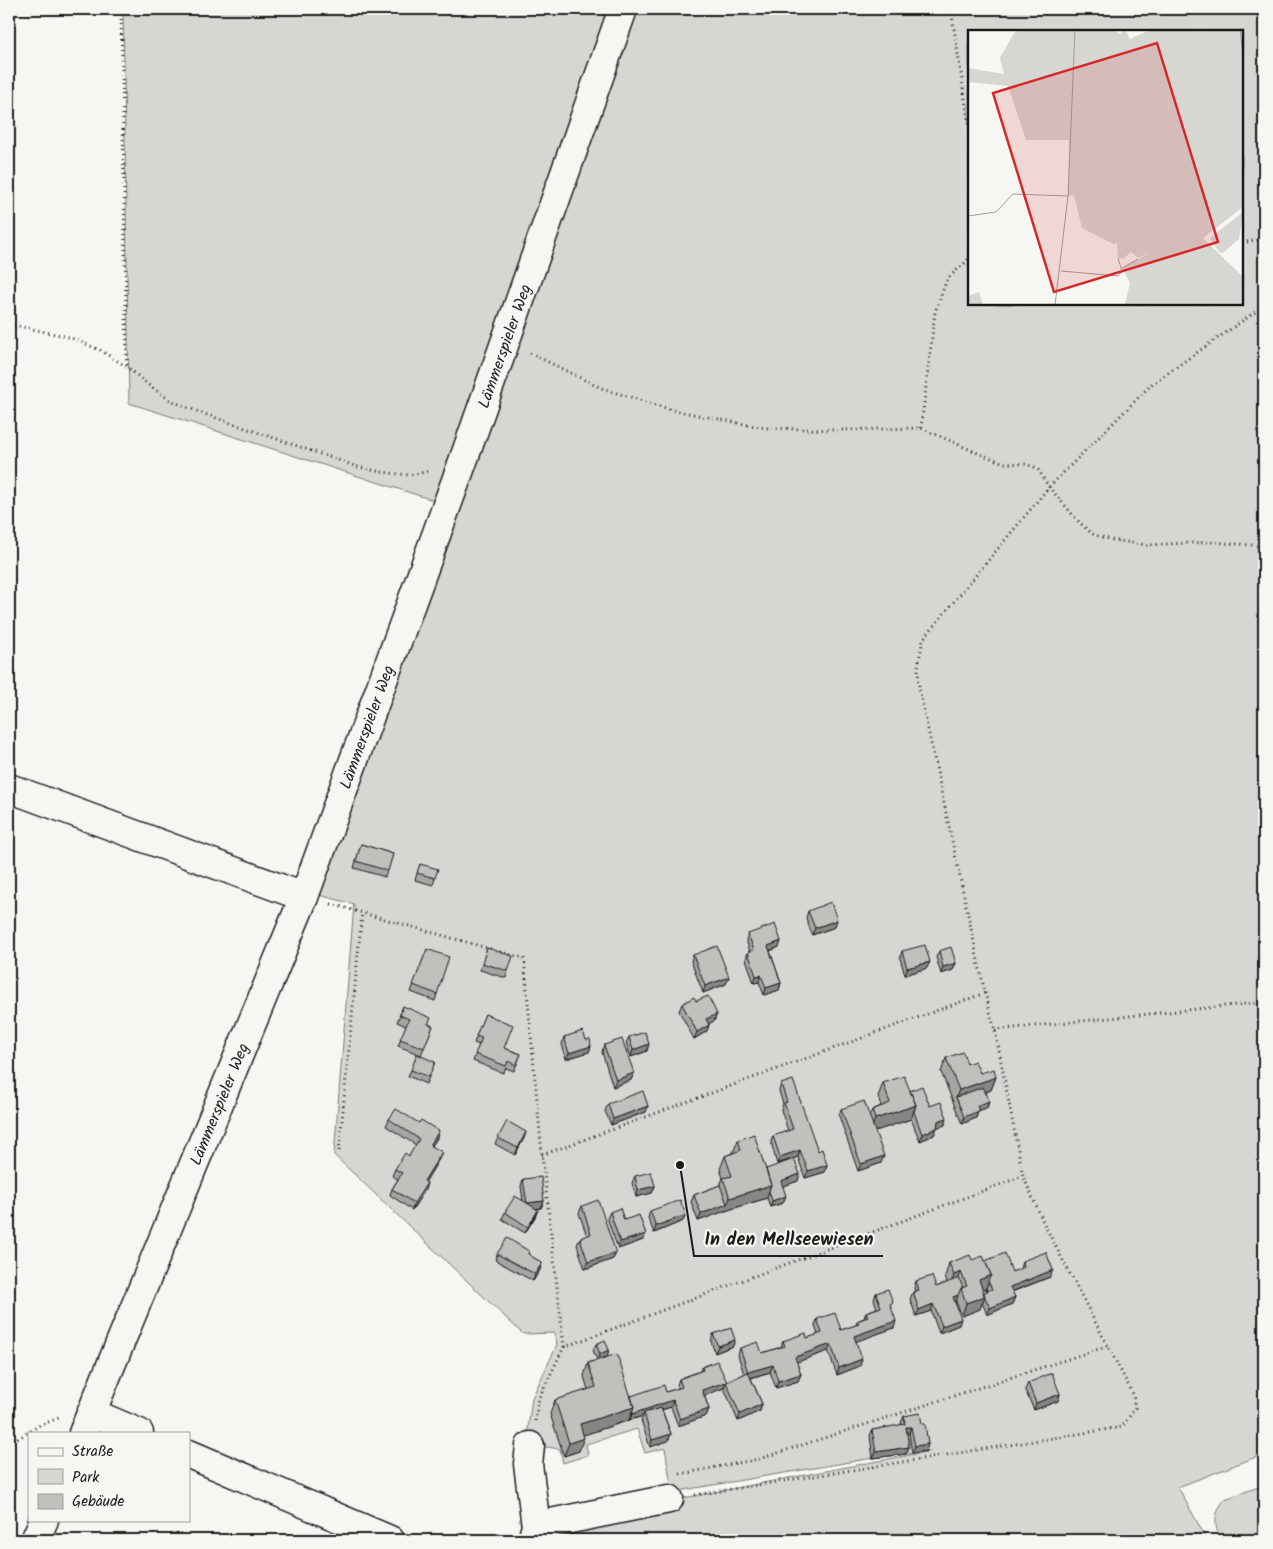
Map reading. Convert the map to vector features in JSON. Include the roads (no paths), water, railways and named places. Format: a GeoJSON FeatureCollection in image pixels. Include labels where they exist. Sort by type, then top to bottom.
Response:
{"type":"FeatureCollection","features":[{"type":"Feature","properties":{"kind":"street","name":"Lämmerspieler Weg"},"geometry":{"type":"LineString","coordinates":[[87,1423],[304,897],[462,464],[623,9]]}},
{"type":"Feature","properties":{"kind":"street"},"geometry":{"type":"LineString","coordinates":[[9,788],[304,897]]}},
{"type":"Feature","properties":{"kind":"street"},"geometry":{"type":"LineString","coordinates":[[87,1423],[134,1432]]}},
{"type":"Feature","properties":{"kind":"street"},"geometry":{"type":"LineString","coordinates":[[530,1446],[528,1464],[534,1533],[670,1487]]}},
{"type":"Feature","properties":{"kind":"street"},"geometry":{"type":"LineString","coordinates":[[190,1454],[390,1540]]}},
{"type":"Feature","properties":{"kind":"street"},"geometry":{"type":"LineString","coordinates":[[35,1540],[43,1522]]}},
{"type":"Feature","properties":{"kind":"place","name":"In den Mellseewiesen"},"geometry":{"type":"Point","coordinates":[680,1165]}}]}
